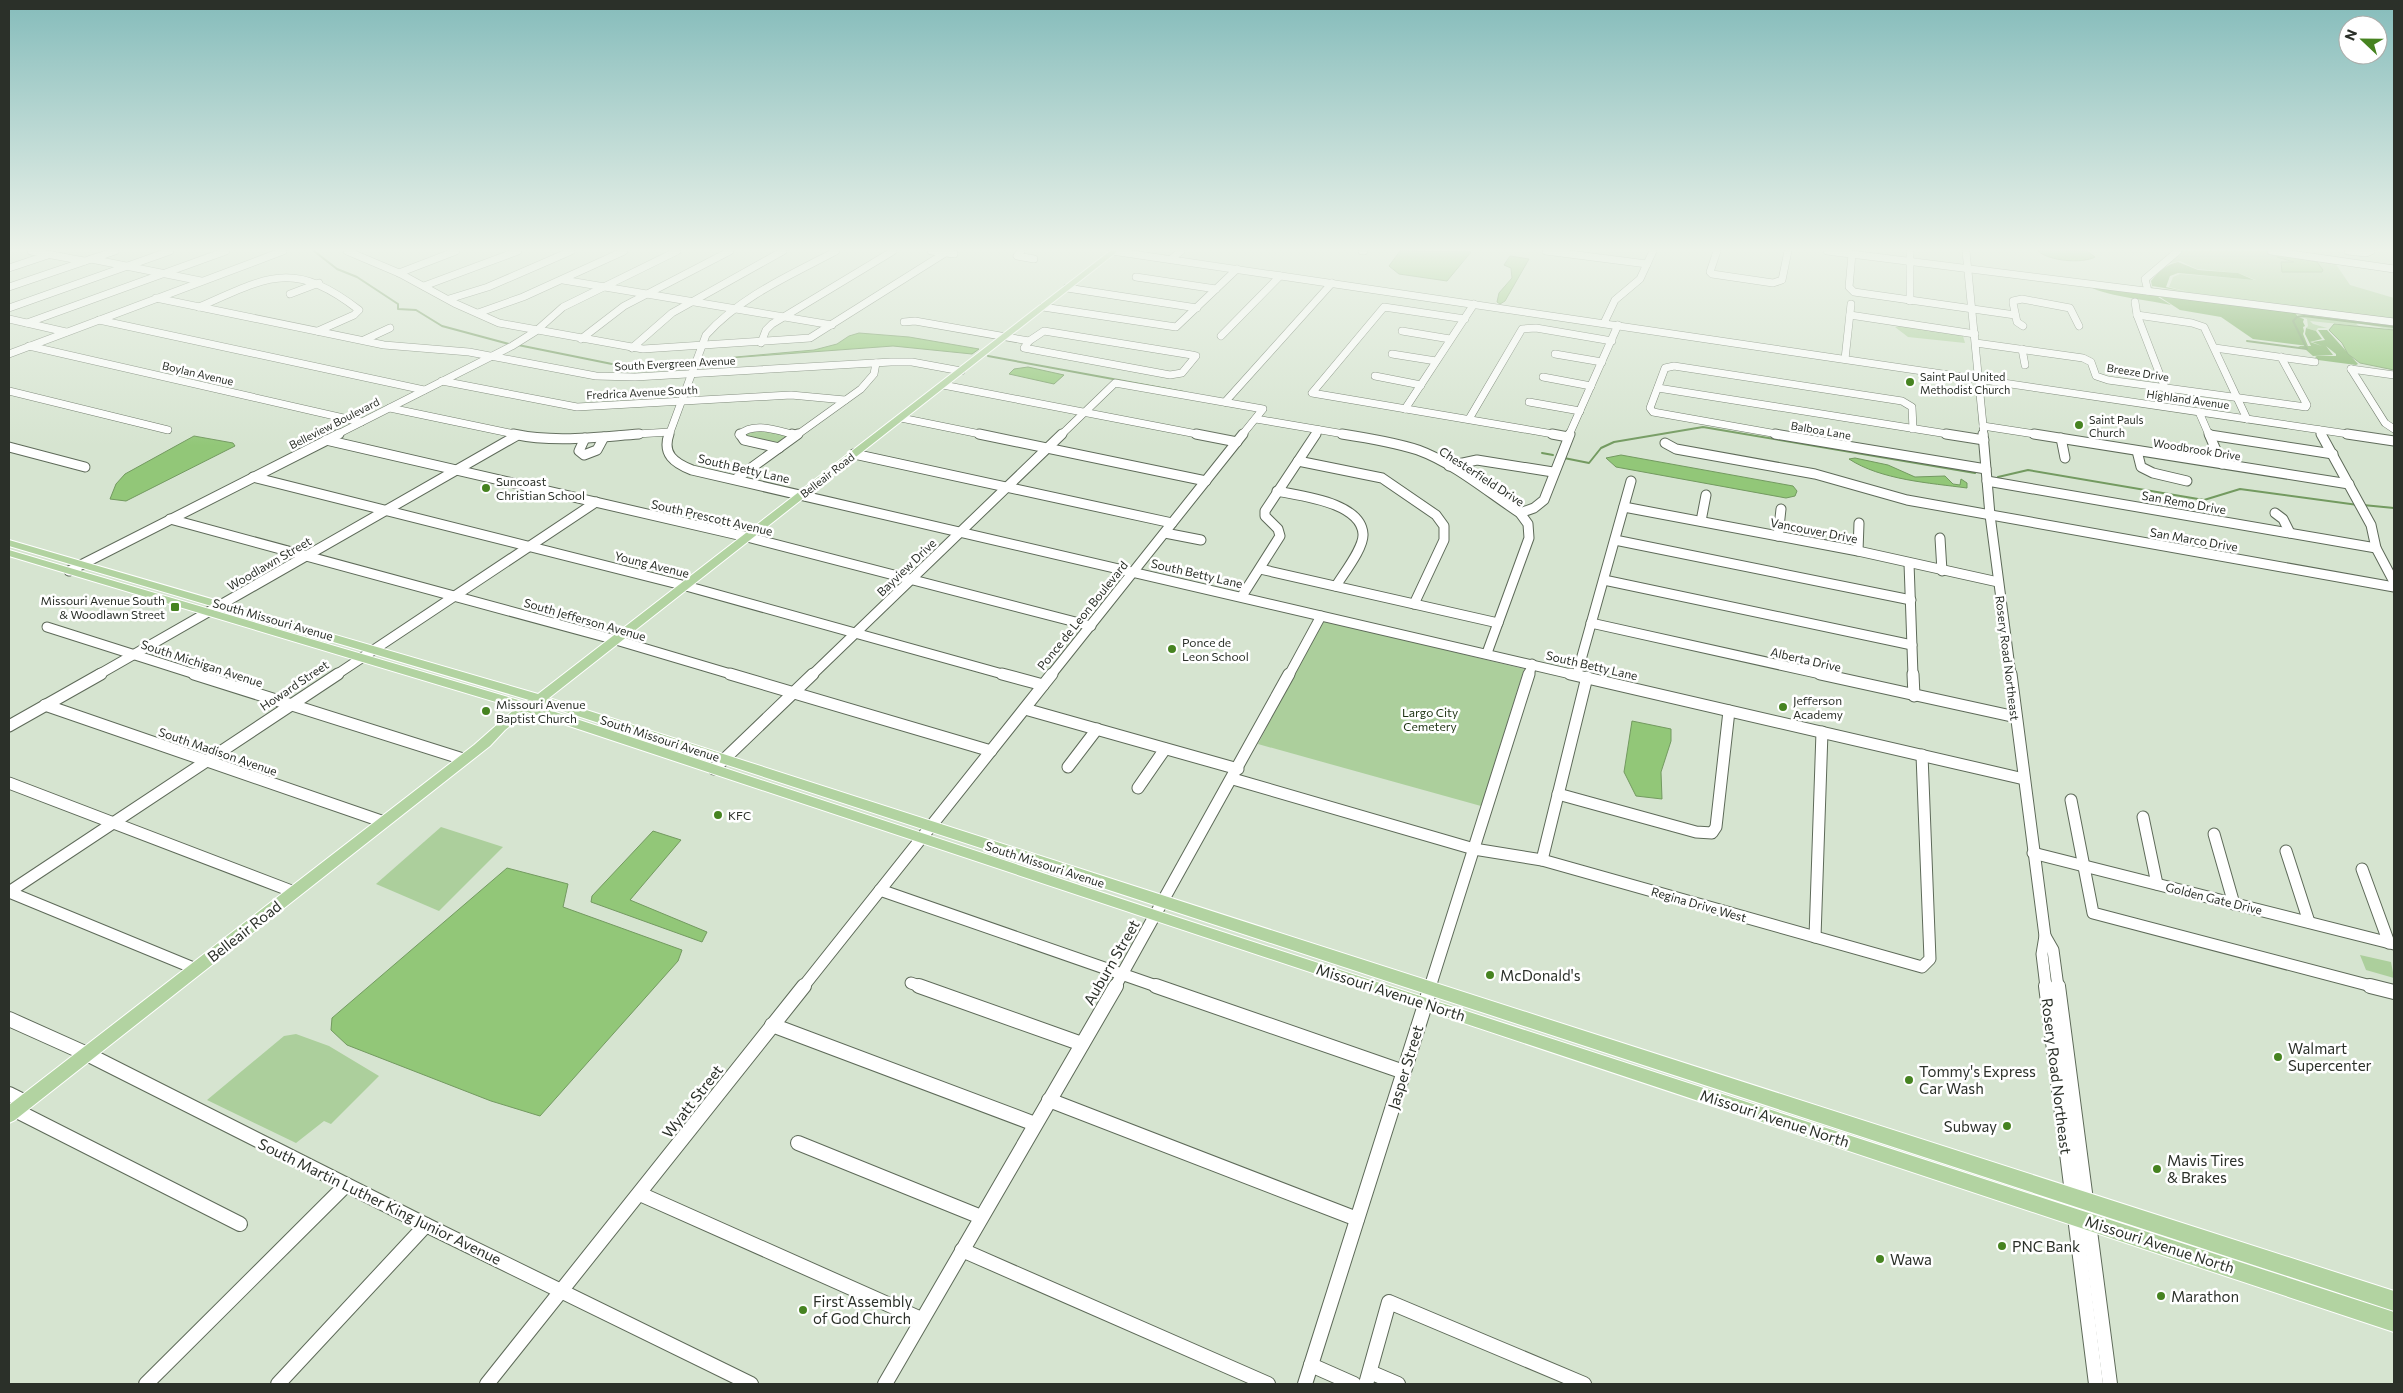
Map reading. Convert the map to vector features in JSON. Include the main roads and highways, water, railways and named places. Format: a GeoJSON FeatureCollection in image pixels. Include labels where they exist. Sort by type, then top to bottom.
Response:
{"type":"FeatureCollection","features":[{"type":"Feature","properties":{"kind":"main road","name":"Belleair Road"},"geometry":{"type":"LineString","coordinates":[[16,1109],[1031,316]]}},
{"type":"Feature","properties":{"kind":"main road","name":"South Missouri Avenue"},"geometry":{"type":"LineString","coordinates":[[9,542],[375,649],[532,705]]}},
{"type":"Feature","properties":{"kind":"main road","name":"South Missouri Avenue"},"geometry":{"type":"LineString","coordinates":[[9,553],[532,705],[719,764],[1160,910]]}},
{"type":"Feature","properties":{"kind":"main road","name":"Missouri Avenue North"},"geometry":{"type":"LineString","coordinates":[[1160,910],[1427,995],[1741,1089],[2394,1301]]}},
{"type":"Feature","properties":{"kind":"main road","name":"Missouri Avenue North"},"geometry":{"type":"LineString","coordinates":[[1427,995],[1623,1068],[2394,1322]]}},
{"type":"Feature","properties":{"kind":"main road"},"geometry":{"type":"LineString","coordinates":[[1623,1068],[1664,1074],[1719,1091],[1741,1089]]}},
{"type":"Feature","properties":{"kind":"main road"},"geometry":{"type":"LineString","coordinates":[[1727,1102],[1748,1100],[1834,1126],[1864,1130]]}},
{"type":"Feature","properties":{"kind":"main road"},"geometry":{"type":"LineString","coordinates":[[2360,1310],[2372,1305],[2394,1312]]}},
{"type":"Feature","properties":{"kind":"waterway"},"geometry":{"type":"LineString","coordinates":[[426,316],[442,326],[509,344]]}},
{"type":"Feature","properties":{"kind":"waterway"},"geometry":{"type":"LineString","coordinates":[[2247,341],[2307,349],[2293,321],[2297,317],[2304,316]]}},
{"type":"Feature","properties":{"kind":"waterway"},"geometry":{"type":"LineString","coordinates":[[2304,316],[2394,327]]}},
{"type":"Feature","properties":{"kind":"waterway"},"geometry":{"type":"LineString","coordinates":[[518,345],[612,364],[689,362]]}},
{"type":"Feature","properties":{"kind":"waterway"},"geometry":{"type":"LineString","coordinates":[[988,356],[1184,392]]}},
{"type":"Feature","properties":{"kind":"waterway"},"geometry":{"type":"LineString","coordinates":[[1564,458],[1589,463],[1601,448],[1614,442],[1703,427],[1975,473]]}},
{"type":"Feature","properties":{"kind":"waterway"},"geometry":{"type":"LineString","coordinates":[[1542,453],[1553,455]]}},
{"type":"Feature","properties":{"kind":"waterway"},"geometry":{"type":"LineString","coordinates":[[1998,477],[2028,470],[2204,500],[2240,489],[2358,505]]}},
{"type":"Feature","properties":{"kind":"waterway"},"geometry":{"type":"LineString","coordinates":[[2363,505],[2394,508]]}},
{"type":"Feature","properties":{"kind":"place","name":"Saint Paul United Methodist Church"},"geometry":{"type":"Point","coordinates":[1910,382]}},
{"type":"Feature","properties":{"kind":"place","name":"Saint Pauls Church"},"geometry":{"type":"Point","coordinates":[2079,425]}},
{"type":"Feature","properties":{"kind":"place","name":"Suncoast Christian School"},"geometry":{"type":"Point","coordinates":[486,488]}},
{"type":"Feature","properties":{"kind":"place","name":"Missouri Avenue South & Woodlawn Street"},"geometry":{"type":"Point","coordinates":[175,607]}},
{"type":"Feature","properties":{"kind":"place","name":"Ponce de Leon School"},"geometry":{"type":"Point","coordinates":[1172,649]}},
{"type":"Feature","properties":{"kind":"place","name":"Jefferson Academy"},"geometry":{"type":"Point","coordinates":[1783,707]}},
{"type":"Feature","properties":{"kind":"place","name":"Missouri Avenue Baptist Church"},"geometry":{"type":"Point","coordinates":[486,711]}},
{"type":"Feature","properties":{"kind":"place","name":"KFC"},"geometry":{"type":"Point","coordinates":[718,815]}},
{"type":"Feature","properties":{"kind":"place","name":"McDonald's"},"geometry":{"type":"Point","coordinates":[1490,975]}},
{"type":"Feature","properties":{"kind":"place","name":"Walmart Supercenter"},"geometry":{"type":"Point","coordinates":[2278,1057]}},
{"type":"Feature","properties":{"kind":"place","name":"Tommy's Express Car Wash"},"geometry":{"type":"Point","coordinates":[1909,1080]}},
{"type":"Feature","properties":{"kind":"place","name":"Subway"},"geometry":{"type":"Point","coordinates":[2007,1126]}},
{"type":"Feature","properties":{"kind":"place","name":"Mavis Tires & Brakes"},"geometry":{"type":"Point","coordinates":[2157,1169]}},
{"type":"Feature","properties":{"kind":"place","name":"PNC Bank"},"geometry":{"type":"Point","coordinates":[2002,1246]}},
{"type":"Feature","properties":{"kind":"place","name":"Wawa"},"geometry":{"type":"Point","coordinates":[1880,1259]}},
{"type":"Feature","properties":{"kind":"place","name":"Marathon"},"geometry":{"type":"Point","coordinates":[2161,1296]}},
{"type":"Feature","properties":{"kind":"place","name":"First Assembly of God Church"},"geometry":{"type":"Point","coordinates":[803,1310]}},
{"type":"Feature","properties":{"kind":"park label","name":"Largo City Cemetery"},"geometry":{"type":"Point","coordinates":[1430,719]}}]}
